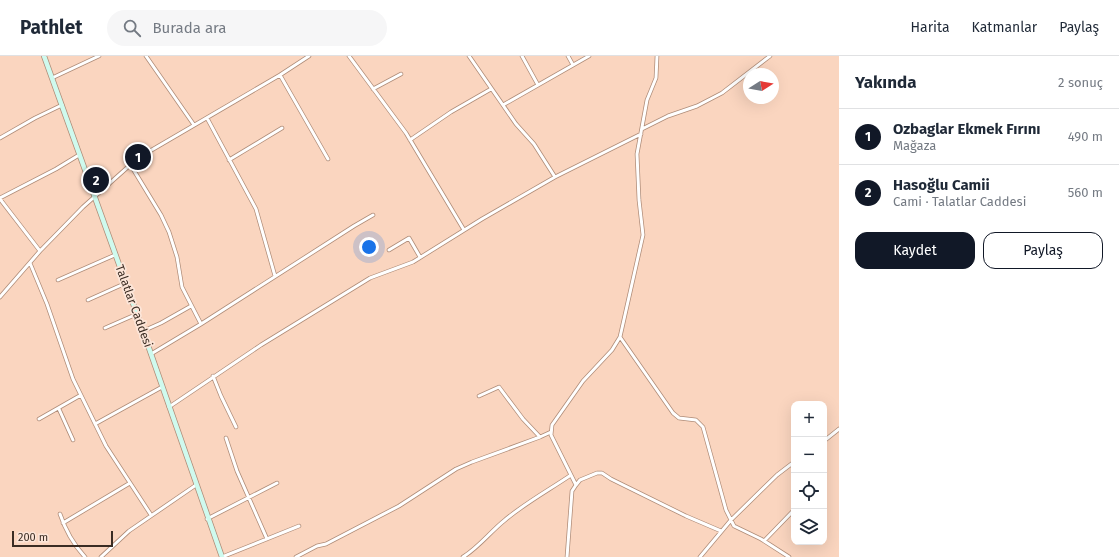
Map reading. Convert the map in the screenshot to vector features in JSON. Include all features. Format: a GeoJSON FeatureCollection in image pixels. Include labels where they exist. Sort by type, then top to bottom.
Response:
{"type":"FeatureCollection","features":[{"type":"Feature","properties":{"kind":"street","name":"Talatlar Caddesi"},"geometry":{"type":"LineString","coordinates":[[44,56],[126,283],[222,557]]}},
{"type":"Feature","properties":{"kind":"street"},"geometry":{"type":"LineString","coordinates":[[52,78],[99,56]]}},
{"type":"Feature","properties":{"kind":"street"},"geometry":{"type":"LineString","coordinates":[[146,56],[194,125]]}},
{"type":"Feature","properties":{"kind":"street"},"geometry":{"type":"LineString","coordinates":[[0,297],[40,251],[83,207],[130,164],[280,75],[309,56]]}},
{"type":"Feature","properties":{"kind":"street"},"geometry":{"type":"LineString","coordinates":[[349,56],[410,140],[464,230]]}},
{"type":"Feature","properties":{"kind":"street"},"geometry":{"type":"LineString","coordinates":[[469,56],[516,124],[534,144],[555,177]]}},
{"type":"Feature","properties":{"kind":"street"},"geometry":{"type":"LineString","coordinates":[[522,56],[538,85]]}},
{"type":"Feature","properties":{"kind":"street"},"geometry":{"type":"LineString","coordinates":[[568,56],[573,65]]}},
{"type":"Feature","properties":{"kind":"street"},"geometry":{"type":"LineString","coordinates":[[503,105],[589,56]]}},
{"type":"Feature","properties":{"kind":"street"},"geometry":{"type":"LineString","coordinates":[[576,485],[550,435],[552,425],[583,380],[612,350],[620,337],[643,235],[639,200],[637,154],[647,100],[656,78],[657,56]]}},
{"type":"Feature","properties":{"kind":"street"},"geometry":{"type":"LineString","coordinates":[[642,129],[668,116],[697,106],[722,93],[770,56]]}},
{"type":"Feature","properties":{"kind":"street"},"geometry":{"type":"LineString","coordinates":[[373,89],[401,74]]}},
{"type":"Feature","properties":{"kind":"street"},"geometry":{"type":"LineString","coordinates":[[280,75],[328,159]]}},
{"type":"Feature","properties":{"kind":"street"},"geometry":{"type":"LineString","coordinates":[[410,140],[451,112],[492,89]]}},
{"type":"Feature","properties":{"kind":"street"},"geometry":{"type":"LineString","coordinates":[[0,138],[35,118],[62,105]]}},
{"type":"Feature","properties":{"kind":"street"},"geometry":{"type":"LineString","coordinates":[[207,118],[256,209],[275,276]]}},
{"type":"Feature","properties":{"kind":"street"},"geometry":{"type":"LineString","coordinates":[[230,160],[282,128]]}},
{"type":"Feature","properties":{"kind":"street"},"geometry":{"type":"LineString","coordinates":[[169,407],[213,376],[370,278],[413,262],[464,230],[555,177],[641,134]]}},
{"type":"Feature","properties":{"kind":"street"},"geometry":{"type":"LineString","coordinates":[[40,251],[0,198],[56,169],[79,155]]}},
{"type":"Feature","properties":{"kind":"street"},"geometry":{"type":"LineString","coordinates":[[130,164],[161,215],[169,232],[177,257],[182,287],[201,324]]}},
{"type":"Feature","properties":{"kind":"street"},"geometry":{"type":"LineString","coordinates":[[151,354],[373,215]]}},
{"type":"Feature","properties":{"kind":"street"},"geometry":{"type":"LineString","coordinates":[[389,250],[409,238],[420,257]]}},
{"type":"Feature","properties":{"kind":"street"},"geometry":{"type":"LineString","coordinates":[[58,280],[115,255]]}},
{"type":"Feature","properties":{"kind":"street"},"geometry":{"type":"LineString","coordinates":[[30,263],[47,304],[73,379],[106,446],[151,515]]}},
{"type":"Feature","properties":{"kind":"street"},"geometry":{"type":"LineString","coordinates":[[88,300],[126,283]]}},
{"type":"Feature","properties":{"kind":"street"},"geometry":{"type":"LineString","coordinates":[[143,331],[192,306]]}},
{"type":"Feature","properties":{"kind":"street"},"geometry":{"type":"LineString","coordinates":[[105,328],[137,314]]}},
{"type":"Feature","properties":{"kind":"street"},"geometry":{"type":"LineString","coordinates":[[620,337],[674,414],[679,418],[696,420],[703,427],[726,510],[734,526],[764,541],[789,557]]}},
{"type":"Feature","properties":{"kind":"street"},"geometry":{"type":"LineString","coordinates":[[213,376],[236,427]]}},
{"type":"Feature","properties":{"kind":"street"},"geometry":{"type":"LineString","coordinates":[[95,424],[162,387]]}},
{"type":"Feature","properties":{"kind":"street"},"geometry":{"type":"LineString","coordinates":[[479,396],[498,387],[540,438]]}},
{"type":"Feature","properties":{"kind":"street"},"geometry":{"type":"LineString","coordinates":[[39,419],[81,395]]}},
{"type":"Feature","properties":{"kind":"street"},"geometry":{"type":"LineString","coordinates":[[59,408],[73,440]]}},
{"type":"Feature","properties":{"kind":"street"},"geometry":{"type":"LineString","coordinates":[[827,439],[839,429]]}},
{"type":"Feature","properties":{"kind":"street"},"geometry":{"type":"LineString","coordinates":[[296,557],[317,546],[326,544],[399,506],[456,470],[472,462],[540,438],[551,432]]}},
{"type":"Feature","properties":{"kind":"street"},"geometry":{"type":"LineString","coordinates":[[226,438],[249,498],[267,539]]}},
{"type":"Feature","properties":{"kind":"street"},"geometry":{"type":"LineString","coordinates":[[700,557],[731,520],[777,475],[791,464]]}},
{"type":"Feature","properties":{"kind":"street"},"geometry":{"type":"LineString","coordinates":[[567,557],[572,491],[580,480],[597,473],[602,473],[611,479],[686,516],[721,531]]}},
{"type":"Feature","properties":{"kind":"street"},"geometry":{"type":"LineString","coordinates":[[463,557],[474,550],[504,520],[571,476]]}},
{"type":"Feature","properties":{"kind":"street"},"geometry":{"type":"LineString","coordinates":[[63,523],[130,483]]}},
{"type":"Feature","properties":{"kind":"street"},"geometry":{"type":"LineString","coordinates":[[208,519],[277,483]]}},
{"type":"Feature","properties":{"kind":"street"},"geometry":{"type":"LineString","coordinates":[[102,557],[129,531],[196,485]]}},
{"type":"Feature","properties":{"kind":"street"},"geometry":{"type":"LineString","coordinates":[[764,541],[791,513]]}},
{"type":"Feature","properties":{"kind":"street"},"geometry":{"type":"LineString","coordinates":[[60,514],[63,523],[78,549],[85,557]]}},
{"type":"Feature","properties":{"kind":"street"},"geometry":{"type":"LineString","coordinates":[[222,557],[298,526]]}},
{"type":"Feature","properties":{"kind":"place","name":"Ozbaglar Ekmek Fırını"},"geometry":{"type":"Point","coordinates":[138,157]}},
{"type":"Feature","properties":{"kind":"place","name":"Hasoğlu Camii"},"geometry":{"type":"Point","coordinates":[96,180]}}]}
